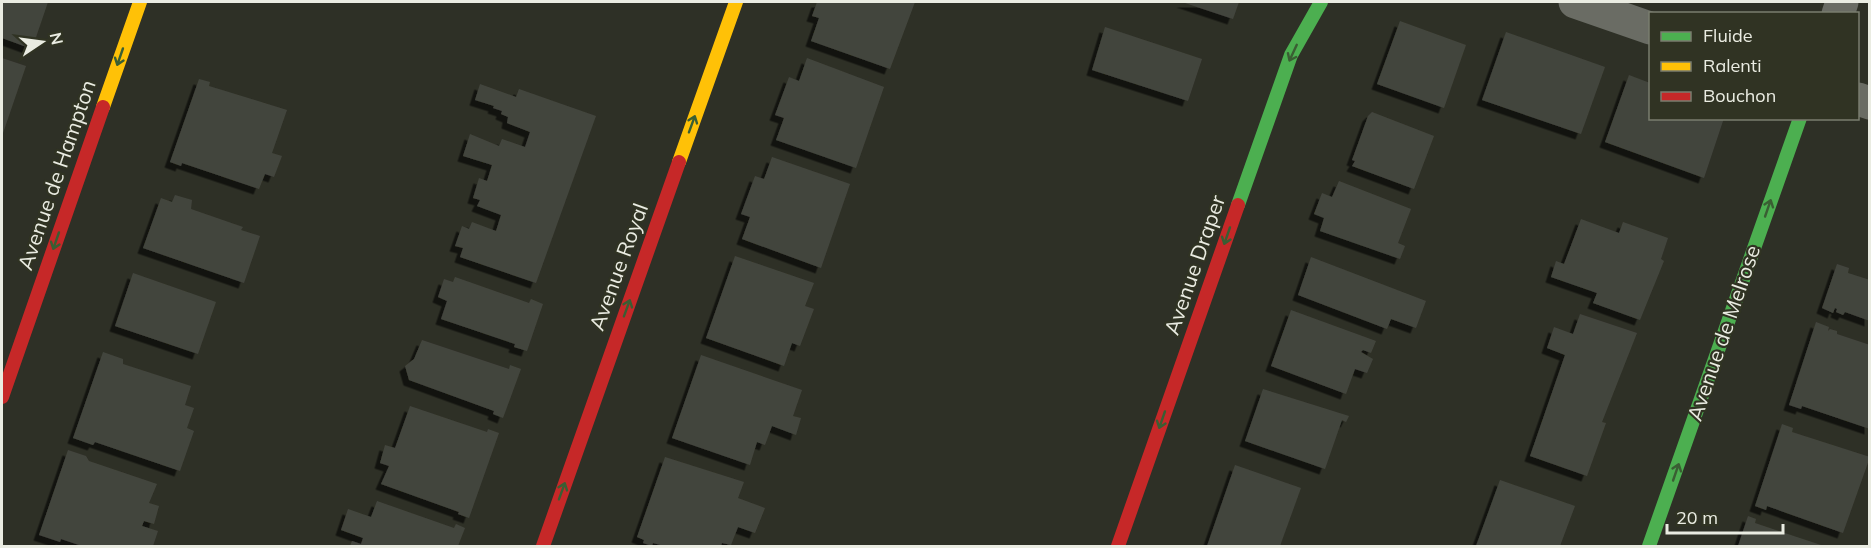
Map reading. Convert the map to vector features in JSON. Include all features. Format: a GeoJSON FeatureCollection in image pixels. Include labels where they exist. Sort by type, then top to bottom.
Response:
{"type":"FeatureCollection","features":[{"type":"Feature","properties":{"kind":"street","name":"Avenue de Hampton"},"geometry":{"type":"LineString","coordinates":[[2,397],[140,2]]}},
{"type":"Feature","properties":{"kind":"street","name":"Avenue Royal"},"geometry":{"type":"LineString","coordinates":[[543,546],[736,2]]}},
{"type":"Feature","properties":{"kind":"street","name":"Avenue Draper"},"geometry":{"type":"LineString","coordinates":[[1118,546],[1291,54],[1321,2]]}},
{"type":"Feature","properties":{"kind":"street"},"geometry":{"type":"LineString","coordinates":[[1575,2],[1649,28]]}},
{"type":"Feature","properties":{"kind":"street","name":"Avenue de Melrose"},"geometry":{"type":"LineString","coordinates":[[1649,546],[1799,120]]}},
{"type":"Feature","properties":{"kind":"building"},"geometry":{"type":"Polygon","coordinates":[[[2,2],[48,2],[32,49],[2,38],[2,2]]]}},
{"type":"Feature","properties":{"kind":"building"},"geometry":{"type":"Polygon","coordinates":[[[817,2],[915,2],[890,69],[811,41],[819,18],[812,16],[817,2]]]}},
{"type":"Feature","properties":{"kind":"building"},"geometry":{"type":"Polygon","coordinates":[[[1182,2],[1239,2],[1233,19],[1182,2]]]}},
{"type":"Feature","properties":{"kind":"building"},"geometry":{"type":"Polygon","coordinates":[[[1400,21],[1466,45],[1444,108],[1377,84],[1400,21]]]}},
{"type":"Feature","properties":{"kind":"building"},"geometry":{"type":"Polygon","coordinates":[[[1105,27],[1202,59],[1188,101],[1092,70],[1105,27]]]}},
{"type":"Feature","properties":{"kind":"building"},"geometry":{"type":"Polygon","coordinates":[[[1506,32],[1605,67],[1581,134],[1482,100],[1506,32]]]}},
{"type":"Feature","properties":{"kind":"building"},"geometry":{"type":"Polygon","coordinates":[[[2,58],[26,66],[2,136],[2,58]]]}},
{"type":"Feature","properties":{"kind":"building"},"geometry":{"type":"Polygon","coordinates":[[[807,58],[884,87],[856,168],[776,140],[784,118],[775,115],[789,77],[799,81],[807,58]]]}},
{"type":"Feature","properties":{"kind":"building"},"geometry":{"type":"Polygon","coordinates":[[[1629,75],[1649,83],[1649,120],[1723,120],[1704,178],[1605,142],[1629,75]]]}},
{"type":"Feature","properties":{"kind":"building"},"geometry":{"type":"Polygon","coordinates":[[[199,79],[210,82],[209,86],[287,110],[272,153],[282,156],[274,177],[265,174],[259,189],[182,163],[181,166],[170,162],[199,79]]]}},
{"type":"Feature","properties":{"kind":"building"},"geometry":{"type":"Polygon","coordinates":[[[480,84],[516,97],[519,89],[596,116],[536,283],[460,257],[463,248],[455,246],[462,226],[469,229],[472,222],[496,231],[501,215],[477,206],[480,200],[473,198],[479,178],[487,181],[492,165],[463,156],[470,134],[499,146],[502,139],[525,147],[530,132],[507,123],[508,117],[501,114],[502,111],[493,108],[494,106],[475,100],[480,84]]]}},
{"type":"Feature","properties":{"kind":"building"},"geometry":{"type":"Polygon","coordinates":[[[1372,112],[1434,136],[1414,189],[1352,166],[1355,161],[1352,160],[1368,116],[1372,112]]]}},
{"type":"Feature","properties":{"kind":"building"},"geometry":{"type":"Polygon","coordinates":[[[772,157],[850,184],[821,268],[742,239],[750,217],[741,214],[755,176],[764,179],[772,157]]]}},
{"type":"Feature","properties":{"kind":"building"},"geometry":{"type":"Polygon","coordinates":[[[1339,181],[1411,209],[1398,243],[1405,246],[1400,259],[1320,231],[1324,218],[1314,214],[1322,193],[1332,197],[1339,181]]]}},
{"type":"Feature","properties":{"kind":"building"},"geometry":{"type":"Polygon","coordinates":[[[175,195],[192,200],[191,209],[243,227],[241,230],[260,236],[244,283],[143,248],[161,198],[172,202],[175,195]]]}},
{"type":"Feature","properties":{"kind":"building"},"geometry":{"type":"Polygon","coordinates":[[[1581,219],[1619,233],[1623,222],[1668,238],[1661,259],[1664,261],[1640,320],[1593,303],[1597,293],[1551,277],[1556,261],[1564,264],[1581,219]]]}},
{"type":"Feature","properties":{"kind":"building"},"geometry":{"type":"Polygon","coordinates":[[[735,256],[814,283],[805,306],[814,309],[800,346],[792,343],[784,366],[706,338],[735,256]]]}},
{"type":"Feature","properties":{"kind":"building"},"geometry":{"type":"Polygon","coordinates":[[[1311,257],[1426,301],[1416,328],[1391,319],[1387,329],[1298,295],[1311,257]]]}},
{"type":"Feature","properties":{"kind":"building"},"geometry":{"type":"Polygon","coordinates":[[[1837,264],[1849,268],[1848,273],[1870,280],[1870,321],[1845,312],[1843,315],[1836,312],[1835,308],[1833,313],[1822,308],[1837,264]]]}},
{"type":"Feature","properties":{"kind":"building"},"geometry":{"type":"Polygon","coordinates":[[[133,273],[216,302],[198,354],[115,326],[133,273]]]}},
{"type":"Feature","properties":{"kind":"building"},"geometry":{"type":"Polygon","coordinates":[[[455,277],[529,303],[531,299],[543,304],[527,351],[514,347],[515,344],[441,319],[447,301],[438,297],[444,279],[453,282],[455,277]]]}},
{"type":"Feature","properties":{"kind":"building"},"geometry":{"type":"Polygon","coordinates":[[[1291,310],[1376,341],[1371,353],[1363,350],[1361,352],[1373,359],[1367,373],[1355,369],[1346,394],[1271,366],[1291,310]]]}},
{"type":"Feature","properties":{"kind":"building"},"geometry":{"type":"Polygon","coordinates":[[[1580,314],[1637,333],[1602,422],[1606,423],[1587,476],[1530,456],[1565,355],[1547,348],[1554,327],[1573,334],[1580,314]]]}},
{"type":"Feature","properties":{"kind":"building"},"geometry":{"type":"Polygon","coordinates":[[[1816,322],[1829,327],[1828,331],[1830,329],[1837,331],[1837,334],[1870,345],[1870,429],[1802,406],[1801,409],[1789,405],[1816,322]]]}},
{"type":"Feature","properties":{"kind":"building"},"geometry":{"type":"Polygon","coordinates":[[[422,340],[509,369],[510,365],[521,369],[503,418],[493,414],[494,411],[409,380],[405,366],[414,359],[422,340]]]}},
{"type":"Feature","properties":{"kind":"building"},"geometry":{"type":"Polygon","coordinates":[[[103,352],[123,359],[123,364],[191,386],[185,405],[194,408],[187,428],[194,431],[180,471],[95,442],[93,445],[73,438],[103,352]]]}},
{"type":"Feature","properties":{"kind":"building"},"geometry":{"type":"Polygon","coordinates":[[[701,355],[802,390],[793,416],[801,418],[796,435],[772,426],[765,445],[757,442],[750,465],[672,438],[701,355]]]}},
{"type":"Feature","properties":{"kind":"building"},"geometry":{"type":"Polygon","coordinates":[[[1263,389],[1349,416],[1346,422],[1342,420],[1325,469],[1245,441],[1263,389]]]}},
{"type":"Feature","properties":{"kind":"building"},"geometry":{"type":"Polygon","coordinates":[[[410,406],[487,432],[488,429],[499,433],[469,518],[458,514],[459,512],[381,484],[389,466],[380,463],[385,445],[395,448],[410,406]]]}},
{"type":"Feature","properties":{"kind":"building"},"geometry":{"type":"Polygon","coordinates":[[[1782,424],[1793,428],[1792,432],[1870,457],[1843,533],[1767,506],[1766,510],[1755,506],[1782,424]]]}},
{"type":"Feature","properties":{"kind":"building"},"geometry":{"type":"Polygon","coordinates":[[[68,450],[86,456],[89,461],[157,484],[149,503],[159,506],[154,524],[144,521],[142,526],[158,531],[153,546],[82,546],[39,535],[68,450]]]}},
{"type":"Feature","properties":{"kind":"building"},"geometry":{"type":"Polygon","coordinates":[[[665,457],[744,482],[738,498],[765,508],[755,533],[738,527],[731,545],[722,543],[721,546],[664,546],[653,543],[652,546],[643,543],[644,540],[637,537],[665,457]]]}},
{"type":"Feature","properties":{"kind":"building"},"geometry":{"type":"Polygon","coordinates":[[[1235,465],[1301,488],[1280,546],[1207,546],[1235,465]]]}},
{"type":"Feature","properties":{"kind":"building"},"geometry":{"type":"Polygon","coordinates":[[[1500,480],[1575,506],[1560,546],[1476,546],[1500,480]]]}},
{"type":"Feature","properties":{"kind":"building"},"geometry":{"type":"Polygon","coordinates":[[[377,501],[454,528],[456,524],[465,528],[458,546],[350,546],[352,541],[361,544],[363,538],[341,530],[348,509],[371,517],[377,501]]]}},
{"type":"Feature","properties":{"kind":"building"},"geometry":{"type":"Polygon","coordinates":[[[1748,516],[1756,519],[1755,523],[1824,546],[1738,546],[1748,516]]]}},
{"type":"Feature","properties":{"kind":"traffic: fast"},"geometry":{"type":"LineString","coordinates":[[1238,205],[1291,55],[1321,2]]}},
{"type":"Feature","properties":{"kind":"traffic: fast"},"geometry":{"type":"LineString","coordinates":[[1649,546],[1799,120]]}},
{"type":"Feature","properties":{"kind":"traffic: slow"},"geometry":{"type":"LineString","coordinates":[[103,107],[140,2]]}},
{"type":"Feature","properties":{"kind":"traffic: slow"},"geometry":{"type":"LineString","coordinates":[[679,162],[736,2]]}},
{"type":"Feature","properties":{"kind":"traffic: jam"},"geometry":{"type":"LineString","coordinates":[[2,397],[103,107]]}},
{"type":"Feature","properties":{"kind":"traffic: jam"},"geometry":{"type":"LineString","coordinates":[[543,546],[679,162]]}},
{"type":"Feature","properties":{"kind":"traffic: jam"},"geometry":{"type":"LineString","coordinates":[[1118,546],[1238,205]]}}]}
